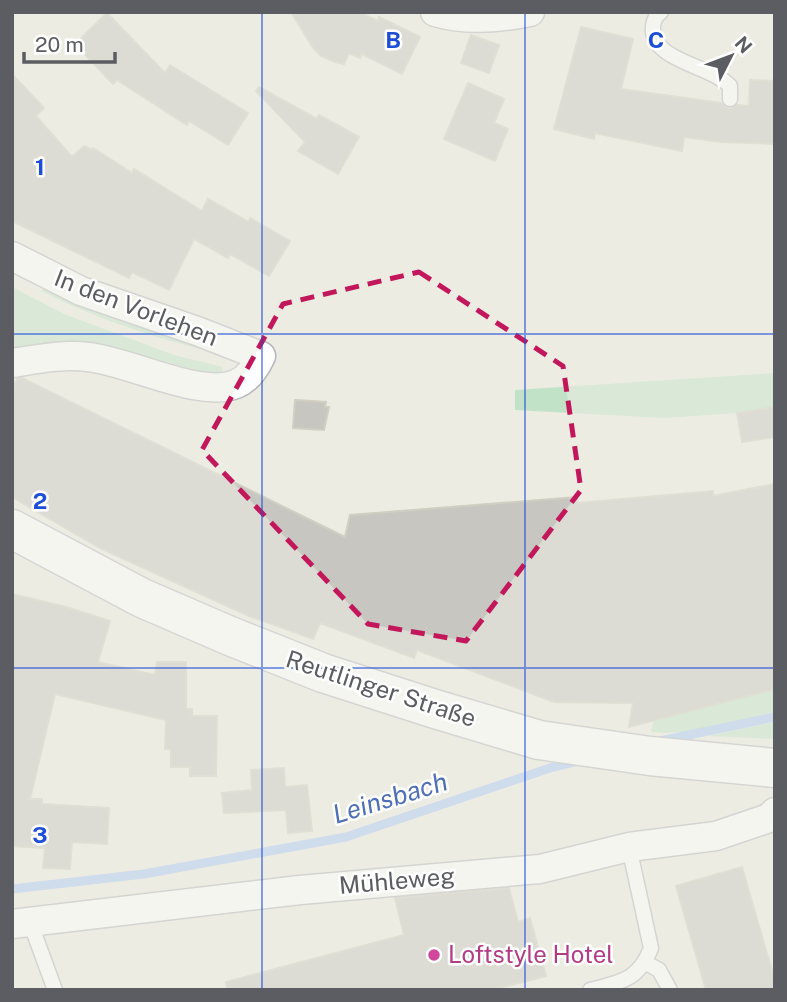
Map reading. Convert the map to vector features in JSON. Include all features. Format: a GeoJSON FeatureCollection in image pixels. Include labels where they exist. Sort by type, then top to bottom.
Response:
{"type":"FeatureCollection","features":[{"type":"Feature","properties":{"kind":"main road","name":"Reutlinger Straße"},"geometry":{"type":"LineString","coordinates":[[12,528],[142,598],[323,673],[539,740],[650,756],[767,768]]}},
{"type":"Feature","properties":{"kind":"street"},"geometry":{"type":"LineString","coordinates":[[435,12],[457,17],[508,16],[530,12]]}},
{"type":"Feature","properties":{"kind":"street","name":"In den Vorlehen"},"geometry":{"type":"LineString","coordinates":[[12,256],[81,291],[261,356],[255,369],[237,384],[216,388],[185,383],[121,363],[89,357],[55,356],[12,363]]}},
{"type":"Feature","properties":{"kind":"street","name":"Mühleweg"},"geometry":{"type":"LineString","coordinates":[[21,923],[300,890],[540,869],[629,847],[716,836],[769,818],[775,812]]}},
{"type":"Feature","properties":{"kind":"lane"},"geometry":{"type":"LineString","coordinates":[[661,12],[654,23],[653,34],[659,47],[723,79],[730,86],[730,99]]}},
{"type":"Feature","properties":{"kind":"lane"},"geometry":{"type":"LineString","coordinates":[[590,990],[631,978],[646,963],[651,948],[629,847]]}},
{"type":"Feature","properties":{"kind":"lane"},"geometry":{"type":"LineString","coordinates":[[21,923],[55,990]]}},
{"type":"Feature","properties":{"kind":"lane"},"geometry":{"type":"LineString","coordinates":[[646,963],[659,970],[670,990]]}},
{"type":"Feature","properties":{"kind":"highlighted area"},"geometry":{"type":"Polygon","coordinates":[[[419,272],[563,366],[581,490],[466,641],[368,624],[202,450],[283,304],[419,272]]]}},
{"type":"Feature","properties":{"kind":"green space"},"geometry":{"type":"Polygon","coordinates":[[[12,287],[64,314],[174,355],[223,367],[220,376],[12,352],[12,287]]]}},
{"type":"Feature","properties":{"kind":"green space"},"geometry":{"type":"Polygon","coordinates":[[[44,287],[224,354],[107,320],[42,291],[44,287]]]}},
{"type":"Feature","properties":{"kind":"green space"},"geometry":{"type":"Polygon","coordinates":[[[775,373],[775,407],[737,413],[664,418],[515,410],[515,390],[775,373]]]}},
{"type":"Feature","properties":{"kind":"green space"},"geometry":{"type":"Polygon","coordinates":[[[775,689],[775,713],[698,730],[651,732],[654,720],[775,689]]]}},
{"type":"Feature","properties":{"kind":"green space"},"geometry":{"type":"Polygon","coordinates":[[[775,722],[775,739],[708,736],[775,722]]]}},
{"type":"Feature","properties":{"kind":"building"},"geometry":{"type":"Polygon","coordinates":[[[291,12],[359,12],[378,21],[379,17],[420,37],[402,74],[362,54],[360,58],[349,53],[344,64],[321,56],[291,12]]]}},
{"type":"Feature","properties":{"kind":"building"},"geometry":{"type":"Polygon","coordinates":[[[107,13],[165,73],[170,65],[248,113],[228,145],[189,121],[187,125],[117,80],[113,84],[75,44],[107,13]]]}},
{"type":"Feature","properties":{"kind":"building"},"geometry":{"type":"Polygon","coordinates":[[[581,27],[633,39],[621,89],[721,103],[731,109],[737,105],[749,106],[750,80],[775,81],[775,144],[721,142],[684,137],[682,151],[595,133],[594,139],[554,129],[581,27]]]}},
{"type":"Feature","properties":{"kind":"building"},"geometry":{"type":"Polygon","coordinates":[[[471,35],[499,45],[489,73],[461,63],[471,35]]]}},
{"type":"Feature","properties":{"kind":"building"},"geometry":{"type":"Polygon","coordinates":[[[12,74],[44,108],[36,116],[72,157],[84,146],[92,150],[93,148],[132,173],[134,169],[202,211],[208,199],[249,222],[250,218],[290,241],[269,276],[230,254],[228,258],[194,239],[169,290],[132,272],[129,278],[12,221],[12,74]]]}},
{"type":"Feature","properties":{"kind":"building"},"geometry":{"type":"Polygon","coordinates":[[[468,83],[504,99],[494,123],[508,129],[495,161],[444,139],[468,83]]]}},
{"type":"Feature","properties":{"kind":"building"},"geometry":{"type":"Polygon","coordinates":[[[259,87],[317,119],[319,115],[359,137],[338,174],[298,151],[305,142],[256,91],[259,87]]]}},
{"type":"Feature","properties":{"kind":"building"},"geometry":{"type":"Polygon","coordinates":[[[22,378],[345,537],[350,515],[577,497],[577,503],[713,491],[713,496],[775,484],[775,689],[629,727],[633,703],[554,702],[417,650],[414,658],[320,623],[313,639],[249,616],[100,548],[12,497],[12,390],[17,379],[22,378]]]}},
{"type":"Feature","properties":{"kind":"building"},"geometry":{"type":"Polygon","coordinates":[[[295,400],[326,402],[325,407],[329,407],[324,430],[293,428],[295,400]]]}},
{"type":"Feature","properties":{"kind":"building"},"geometry":{"type":"Polygon","coordinates":[[[775,407],[775,437],[742,442],[737,413],[775,407]]]}},
{"type":"Feature","properties":{"kind":"building"},"geometry":{"type":"Polygon","coordinates":[[[12,594],[110,621],[98,662],[155,675],[157,662],[186,662],[186,709],[192,709],[192,716],[217,716],[216,776],[190,776],[190,767],[171,767],[171,749],[165,749],[166,720],[55,694],[30,799],[42,799],[42,804],[109,808],[107,844],[72,842],[70,869],[43,868],[45,848],[12,846],[12,594]]]}},
{"type":"Feature","properties":{"kind":"building"},"geometry":{"type":"Polygon","coordinates":[[[284,768],[285,787],[307,785],[312,831],[288,833],[286,810],[224,813],[222,793],[252,790],[251,770],[284,768]]]}},
{"type":"Feature","properties":{"kind":"building"},"geometry":{"type":"Polygon","coordinates":[[[742,867],[775,981],[775,990],[706,990],[676,886],[742,867]]]}},
{"type":"Feature","properties":{"kind":"building","name":"Loftstyle Hotel"},"geometry":{"type":"Polygon","coordinates":[[[509,888],[518,922],[530,918],[546,976],[492,990],[227,990],[226,982],[404,935],[395,898],[509,888]]]}},
{"type":"Feature","properties":{"kind":"waterway","name":"Leinsbach"},"geometry":{"type":"LineString","coordinates":[[660,741],[775,717]]}},
{"type":"Feature","properties":{"kind":"waterway","name":"Leinsbach"},"geometry":{"type":"LineString","coordinates":[[12,889],[144,874],[346,837],[578,761]]}},
{"type":"Feature","properties":{"kind":"place","name":"Loftstyle Hotel"},"geometry":{"type":"Point","coordinates":[434,955]}}]}
